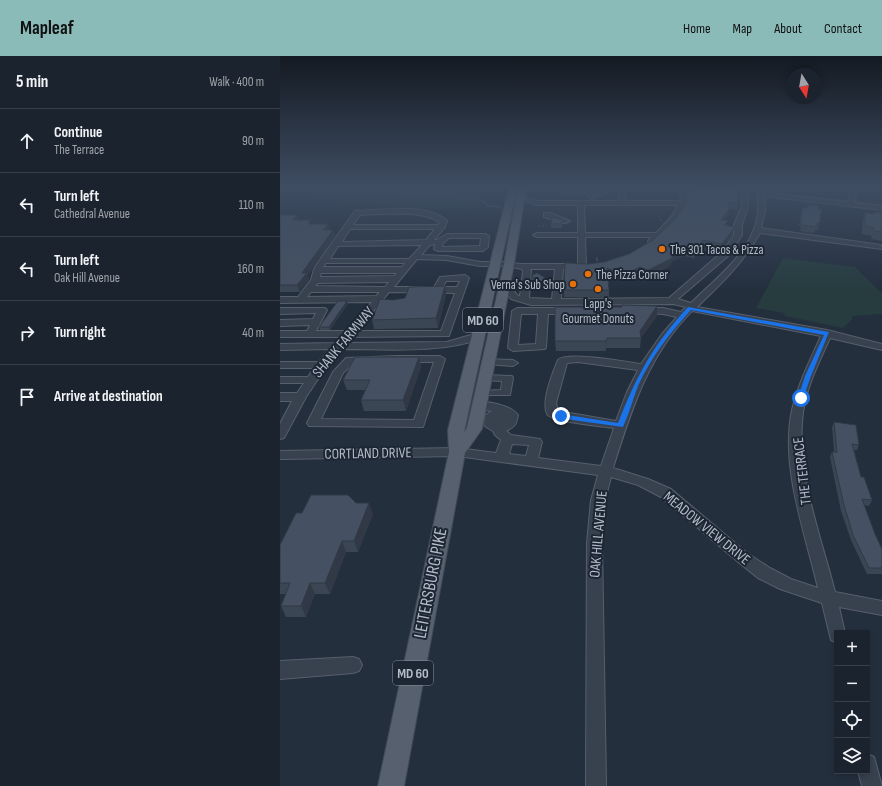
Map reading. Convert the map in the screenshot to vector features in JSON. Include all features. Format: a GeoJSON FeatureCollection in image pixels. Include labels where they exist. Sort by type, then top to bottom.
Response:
{"type":"FeatureCollection","features":[{"type":"Feature","properties":{"kind":"main road","name":"LEITERSBURG PIKE"},"geometry":{"type":"LineString","coordinates":[[392,786],[457,452],[456,430],[505,222]]}},
{"type":"Feature","properties":{"kind":"main road","name":"LEITERSBURG PIKE"},"geometry":{"type":"LineString","coordinates":[[457,452],[474,429],[517,222]]}},
{"type":"Feature","properties":{"kind":"street"},"geometry":{"type":"LineString","coordinates":[[581,222],[582,266]]}},
{"type":"Feature","properties":{"kind":"street"},"geometry":{"type":"LineString","coordinates":[[644,247],[659,235],[671,222]]}},
{"type":"Feature","properties":{"kind":"street"},"geometry":{"type":"LineString","coordinates":[[673,301],[673,299],[725,254],[738,235],[739,222]]}},
{"type":"Feature","properties":{"kind":"street","name":"OAK HILL AVENUE"},"geometry":{"type":"LineString","coordinates":[[596,786],[595,544],[598,500],[606,471],[620,425],[645,368],[670,329],[731,269],[741,257],[756,231],[758,222]]}},
{"type":"Feature","properties":{"kind":"street"},"geometry":{"type":"LineString","coordinates":[[301,299],[315,280],[323,261],[350,224],[442,223]]}},
{"type":"Feature","properties":{"kind":"street","name":"SHANK FARMWAY"},"geometry":{"type":"LineString","coordinates":[[280,435],[300,397],[316,372],[434,236],[442,223]]}},
{"type":"Feature","properties":{"kind":"street"},"geometry":{"type":"LineString","coordinates":[[738,229],[881,247]]}},
{"type":"Feature","properties":{"kind":"street"},"geometry":{"type":"LineString","coordinates":[[537,235],[659,235]]}},
{"type":"Feature","properties":{"kind":"street"},"geometry":{"type":"LineString","coordinates":[[342,236],[434,236]]}},
{"type":"Feature","properties":{"kind":"street"},"geometry":{"type":"LineString","coordinates":[[336,244],[427,243],[439,242],[447,236],[485,236],[484,247],[480,249],[438,249],[439,242]]}},
{"type":"Feature","properties":{"kind":"street"},"geometry":{"type":"LineString","coordinates":[[330,252],[447,258],[480,264],[553,264],[559,266]]}},
{"type":"Feature","properties":{"kind":"street"},"geometry":{"type":"LineString","coordinates":[[725,254],[741,257]]}},
{"type":"Feature","properties":{"kind":"street"},"geometry":{"type":"LineString","coordinates":[[323,261],[416,256]]}},
{"type":"Feature","properties":{"kind":"street"},"geometry":{"type":"LineString","coordinates":[[509,264],[524,267],[582,266],[594,263]]}},
{"type":"Feature","properties":{"kind":"street"},"geometry":{"type":"LineString","coordinates":[[712,265],[731,269]]}},
{"type":"Feature","properties":{"kind":"street"},"geometry":{"type":"LineString","coordinates":[[556,302],[559,266]]}},
{"type":"Feature","properties":{"kind":"street"},"geometry":{"type":"LineString","coordinates":[[524,267],[527,271],[529,304]]}},
{"type":"Feature","properties":{"kind":"street"},"geometry":{"type":"LineString","coordinates":[[318,270],[404,270]]}},
{"type":"Feature","properties":{"kind":"street"},"geometry":{"type":"LineString","coordinates":[[542,276],[558,284]]}},
{"type":"Feature","properties":{"kind":"street"},"geometry":{"type":"LineString","coordinates":[[280,334],[445,334],[465,278],[443,279],[437,290],[308,289]]}},
{"type":"Feature","properties":{"kind":"street"},"geometry":{"type":"LineString","coordinates":[[315,280],[396,279]]}},
{"type":"Feature","properties":{"kind":"street"},"geometry":{"type":"LineString","coordinates":[[505,284],[512,296],[544,311],[688,310],[827,334],[882,347]]}},
{"type":"Feature","properties":{"kind":"street"},"geometry":{"type":"LineString","coordinates":[[396,300],[400,290]]}},
{"type":"Feature","properties":{"kind":"street"},"geometry":{"type":"LineString","coordinates":[[280,300],[379,299]]}},
{"type":"Feature","properties":{"kind":"street"},"geometry":{"type":"LineString","coordinates":[[498,311],[507,304],[673,301],[688,310]]}},
{"type":"Feature","properties":{"kind":"street"},"geometry":{"type":"LineString","coordinates":[[529,304],[517,311],[513,348],[541,347],[544,311]]}},
{"type":"Feature","properties":{"kind":"street"},"geometry":{"type":"LineString","coordinates":[[280,311],[322,310],[310,334]]}},
{"type":"Feature","properties":{"kind":"street"},"geometry":{"type":"LineString","coordinates":[[280,323],[316,322]]}},
{"type":"Feature","properties":{"kind":"street","name":"THE TERRACE"},"geometry":{"type":"LineString","coordinates":[[827,334],[808,376],[801,398],[796,423],[797,458],[801,490],[836,630]]}},
{"type":"Feature","properties":{"kind":"street"},"geometry":{"type":"LineString","coordinates":[[280,347],[446,345],[458,343],[479,336]]}},
{"type":"Feature","properties":{"kind":"street"},"geometry":{"type":"LineString","coordinates":[[280,365],[316,372],[338,372],[350,360],[440,359],[419,424],[313,423],[338,372]]}},
{"type":"Feature","properties":{"kind":"street"},"geometry":{"type":"LineString","coordinates":[[620,425],[561,416],[553,413],[550,403],[563,360],[578,359],[645,368]]}},
{"type":"Feature","properties":{"kind":"street"},"geometry":{"type":"LineString","coordinates":[[488,362],[512,363]]}},
{"type":"Feature","properties":{"kind":"street"},"geometry":{"type":"LineString","coordinates":[[280,380],[316,372]]}},
{"type":"Feature","properties":{"kind":"street"},"geometry":{"type":"LineString","coordinates":[[482,393],[506,393],[508,378],[484,378]]}},
{"type":"Feature","properties":{"kind":"street"},"geometry":{"type":"LineString","coordinates":[[280,397],[300,397]]}},
{"type":"Feature","properties":{"kind":"street"},"geometry":{"type":"LineString","coordinates":[[479,406],[500,408],[503,411],[501,457]]}},
{"type":"Feature","properties":{"kind":"street"},"geometry":{"type":"LineString","coordinates":[[474,429],[485,429],[536,442],[531,461]]}},
{"type":"Feature","properties":{"kind":"street","name":"MEADOW VIEW DRIVE"},"geometry":{"type":"LineString","coordinates":[[457,452],[606,471],[643,482],[666,493],[742,557],[764,573],[786,584],[828,598],[882,608]]}},
{"type":"Feature","properties":{"kind":"street","name":"CORTLAND DRIVE"},"geometry":{"type":"LineString","coordinates":[[280,455],[457,452]]}},
{"type":"Feature","properties":{"kind":"street"},"geometry":{"type":"LineString","coordinates":[[280,670],[353,665]]}},
{"type":"Feature","properties":{"kind":"street"},"geometry":{"type":"LineString","coordinates":[[869,774],[872,786]]}},
{"type":"Feature","properties":{"kind":"path"},"geometry":{"type":"LineString","coordinates":[[538,226],[547,226]]}},
{"type":"Feature","properties":{"kind":"path"},"geometry":{"type":"LineString","coordinates":[[697,247],[707,250]]}},
{"type":"Feature","properties":{"kind":"path"},"geometry":{"type":"LineString","coordinates":[[594,263],[597,257]]}},
{"type":"Feature","properties":{"kind":"green space"},"geometry":{"type":"Polygon","coordinates":[[[783,258],[855,267],[882,293],[882,314],[852,316],[852,319],[843,328],[785,316],[784,313],[756,308],[783,258]]]}},
{"type":"Feature","properties":{"kind":"building"},"geometry":{"type":"Polygon","coordinates":[[[280,222],[328,224],[323,230],[333,230],[302,273],[307,273],[297,285],[280,285],[280,222]]]}},
{"type":"Feature","properties":{"kind":"building"},"geometry":{"type":"Polygon","coordinates":[[[551,222],[561,222],[561,224],[551,224],[551,222]]]}},
{"type":"Feature","properties":{"kind":"building"},"geometry":{"type":"Polygon","coordinates":[[[672,222],[727,222],[724,225],[734,227],[722,244],[703,240],[695,251],[684,249],[673,255],[671,259],[648,270],[640,267],[623,275],[607,268],[609,290],[564,290],[565,263],[588,264],[604,262],[629,254],[653,240],[672,222]]]}},
{"type":"Feature","properties":{"kind":"building"},"geometry":{"type":"Polygon","coordinates":[[[802,222],[819,222],[819,224],[817,223],[816,227],[801,225],[802,222]]]}},
{"type":"Feature","properties":{"kind":"building"},"geometry":{"type":"Polygon","coordinates":[[[865,222],[882,222],[882,232],[874,231],[874,228],[865,225],[865,222]]]}},
{"type":"Feature","properties":{"kind":"building"},"geometry":{"type":"Polygon","coordinates":[[[537,273],[549,280],[542,282],[531,276],[537,273]]]}},
{"type":"Feature","properties":{"kind":"building"},"geometry":{"type":"Polygon","coordinates":[[[445,286],[436,318],[372,320],[380,299],[393,300],[405,298],[409,287],[445,286]]]}},
{"type":"Feature","properties":{"kind":"building"},"geometry":{"type":"Polygon","coordinates":[[[338,301],[347,301],[329,327],[319,327],[338,301]]]}},
{"type":"Feature","properties":{"kind":"building"},"geometry":{"type":"Polygon","coordinates":[[[622,305],[657,306],[640,331],[641,338],[607,338],[606,341],[555,341],[555,307],[622,307],[622,305]]]}},
{"type":"Feature","properties":{"kind":"building"},"geometry":{"type":"Polygon","coordinates":[[[355,357],[419,357],[403,400],[361,400],[370,380],[343,380],[355,357]]]}},
{"type":"Feature","properties":{"kind":"building"},"geometry":{"type":"Polygon","coordinates":[[[834,422],[856,425],[859,445],[852,444],[861,477],[864,477],[872,500],[862,499],[882,549],[882,568],[869,568],[853,535],[844,505],[832,452],[837,452],[834,422]]]}},
{"type":"Feature","properties":{"kind":"building"},"geometry":{"type":"Polygon","coordinates":[[[311,495],[348,495],[356,503],[369,503],[354,541],[342,541],[325,583],[310,583],[301,606],[281,606],[290,583],[280,583],[280,545],[296,513],[302,513],[311,495]]]}},
{"type":"Feature","properties":{"kind":"place","name":"The 301 Tacos & Pizza"},"geometry":{"type":"Point","coordinates":[662,249]}},
{"type":"Feature","properties":{"kind":"place","name":"The Pizza Corner"},"geometry":{"type":"Point","coordinates":[588,274]}},
{"type":"Feature","properties":{"kind":"place","name":"Verna's Sub Shop"},"geometry":{"type":"Point","coordinates":[573,284]}},
{"type":"Feature","properties":{"kind":"place","name":"Lapp's Gourmet Donuts"},"geometry":{"type":"Point","coordinates":[598,289]}},
{"type":"Feature","properties":{"kind":"route"},"geometry":{"type":"LineString","coordinates":[[561,416],[620,425],[636,386],[651,357],[670,329],[690,308],[827,334],[808,376],[801,398]]}}]}
